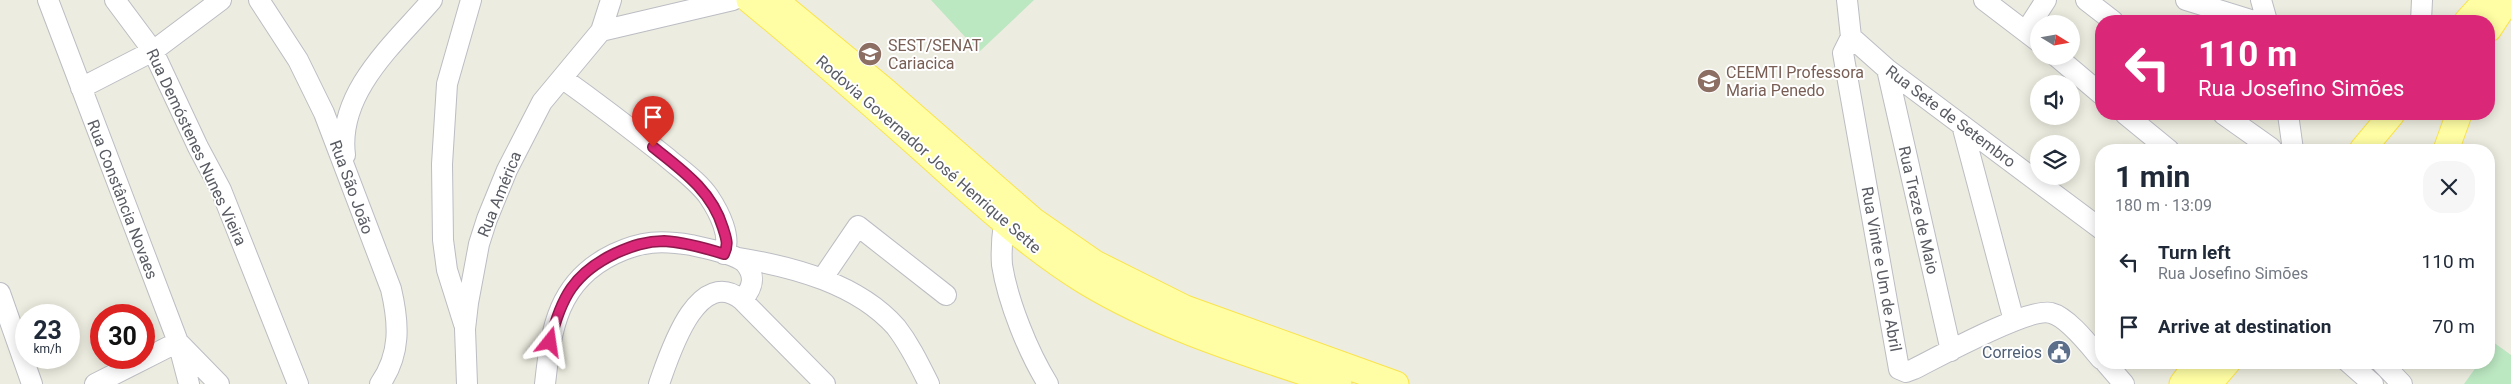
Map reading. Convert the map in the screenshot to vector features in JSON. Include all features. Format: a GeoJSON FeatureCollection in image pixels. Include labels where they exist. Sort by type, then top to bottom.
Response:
{"type":"FeatureCollection","features":[{"type":"Feature","properties":{"kind":"main road","name":"Rodovia Governador José Henrique Sette"},"geometry":{"type":"LineString","coordinates":[[749,0],[890,121],[1004,223],[1084,280],[1149,316],[1194,335],[1339,384]]}},
{"type":"Feature","properties":{"kind":"main road","name":"Rodovia Governador José Henrique Sette"},"geometry":{"type":"LineString","coordinates":[[775,0],[884,89],[1033,220],[1096,263],[1185,308],[1396,384]]}},
{"type":"Feature","properties":{"kind":"main road"},"geometry":{"type":"LineString","coordinates":[[2472,15],[2486,0]]}},
{"type":"Feature","properties":{"kind":"main road"},"geometry":{"type":"LineString","coordinates":[[2495,20],[2508,0]]}},
{"type":"Feature","properties":{"kind":"main road"},"geometry":{"type":"LineString","coordinates":[[2367,144],[2387,120]]}},
{"type":"Feature","properties":{"kind":"main road"},"geometry":{"type":"LineString","coordinates":[[2448,144],[2457,120]]}},
{"type":"Feature","properties":{"kind":"main road"},"geometry":{"type":"LineString","coordinates":[[2182,384],[2193,369]]}},
{"type":"Feature","properties":{"kind":"main road"},"geometry":{"type":"LineString","coordinates":[[2209,384],[2222,369]]}},
{"type":"Feature","properties":{"kind":"street","name":"Rua Constância Novaes"},"geometry":{"type":"LineString","coordinates":[[48,0],[178,342],[219,384]]}},
{"type":"Feature","properties":{"kind":"street","name":"Rua Demóstenes Nunes Vieira"},"geometry":{"type":"LineString","coordinates":[[115,0],[153,50],[231,212],[298,384]]}},
{"type":"Feature","properties":{"kind":"street"},"geometry":{"type":"LineString","coordinates":[[80,88],[153,50],[221,0]]}},
{"type":"Feature","properties":{"kind":"street","name":"Rua São João"},"geometry":{"type":"LineString","coordinates":[[259,0],[302,67],[336,140],[356,200],[391,289],[395,306],[398,339],[392,366],[380,384]]}},
{"type":"Feature","properties":{"kind":"street"},"geometry":{"type":"LineString","coordinates":[[347,170],[344,150],[350,110],[356,96],[373,69],[432,0]]}},
{"type":"Feature","properties":{"kind":"street"},"geometry":{"type":"LineString","coordinates":[[466,329],[447,270],[443,240],[442,164],[447,84],[471,0]]}},
{"type":"Feature","properties":{"kind":"street","name":"Rua América"},"geometry":{"type":"LineString","coordinates":[[468,384],[466,329],[480,244],[496,194],[518,146],[542,102],[601,30],[611,0]]}},
{"type":"Feature","properties":{"kind":"street"},"geometry":{"type":"LineString","coordinates":[[601,30],[732,0]]}},
{"type":"Feature","properties":{"kind":"street","name":"Rua Vinte e Um de Abril"},"geometry":{"type":"LineString","coordinates":[[1847,0],[1850,36],[1843,53],[1899,369],[1906,372],[1914,369],[2014,321],[2038,313],[2050,312],[2072,328],[2095,353]]}},
{"type":"Feature","properties":{"kind":"street"},"geometry":{"type":"LineString","coordinates":[[1984,0],[2030,35]]}},
{"type":"Feature","properties":{"kind":"street"},"geometry":{"type":"LineString","coordinates":[[2040,15],[2046,0]]}},
{"type":"Feature","properties":{"kind":"street"},"geometry":{"type":"LineString","coordinates":[[2086,0],[2105,15]]}},
{"type":"Feature","properties":{"kind":"street"},"geometry":{"type":"LineString","coordinates":[[2186,0],[2235,15]]}},
{"type":"Feature","properties":{"kind":"street"},"geometry":{"type":"LineString","coordinates":[[2261,0],[2265,15]]}},
{"type":"Feature","properties":{"kind":"street"},"geometry":{"type":"LineString","coordinates":[[2421,15],[2422,0]]}},
{"type":"Feature","properties":{"kind":"street","name":"Rua Sete de Setembro"},"geometry":{"type":"LineString","coordinates":[[1850,36],[1888,69],[2095,225]]}},
{"type":"Feature","properties":{"kind":"street"},"geometry":{"type":"LineString","coordinates":[[2067,65],[2095,89]]}},
{"type":"Feature","properties":{"kind":"street","name":"Rua Treze de Maio"},"geometry":{"type":"LineString","coordinates":[[1888,69],[1951,351]]}},
{"type":"Feature","properties":{"kind":"street"},"geometry":{"type":"LineString","coordinates":[[562,78],[619,118],[695,182],[709,197],[720,218],[732,256],[749,270],[753,278],[752,287],[742,300]]}},
{"type":"Feature","properties":{"kind":"street"},"geometry":{"type":"LineString","coordinates":[[2132,120],[2162,144]]}},
{"type":"Feature","properties":{"kind":"street"},"geometry":{"type":"LineString","coordinates":[[2232,120],[2265,144]]}},
{"type":"Feature","properties":{"kind":"street"},"geometry":{"type":"LineString","coordinates":[[2289,120],[2292,144]]}},
{"type":"Feature","properties":{"kind":"street"},"geometry":{"type":"LineString","coordinates":[[1962,125],[2014,321]]}},
{"type":"Feature","properties":{"kind":"street"},"geometry":{"type":"LineString","coordinates":[[1004,223],[1002,251],[1006,282],[1032,354],[1048,384]]}},
{"type":"Feature","properties":{"kind":"street"},"geometry":{"type":"LineString","coordinates":[[822,279],[858,226],[946,295]]}},
{"type":"Feature","properties":{"kind":"street"},"geometry":{"type":"LineString","coordinates":[[545,384],[550,342],[564,298],[585,272],[598,261],[632,246],[649,242],[685,244],[782,267],[834,283],[883,315],[910,347],[929,384]]}},
{"type":"Feature","properties":{"kind":"street"},"geometry":{"type":"LineString","coordinates":[[659,384],[677,334],[693,309],[713,294],[726,293],[742,300],[825,384]]}},
{"type":"Feature","properties":{"kind":"street"},"geometry":{"type":"LineString","coordinates":[[0,294],[32,384]]}},
{"type":"Feature","properties":{"kind":"street"},"geometry":{"type":"LineString","coordinates":[[95,384],[178,342],[189,384]]}},
{"type":"Feature","properties":{"kind":"street"},"geometry":{"type":"LineString","coordinates":[[2111,369],[2124,384]]}},
{"type":"Feature","properties":{"kind":"street"},"geometry":{"type":"LineString","coordinates":[[2356,369],[2373,384]]}},
{"type":"Feature","properties":{"kind":"street"},"geometry":{"type":"LineString","coordinates":[[2388,369],[2402,384]]}},
{"type":"Feature","properties":{"kind":"green space"},"geometry":{"type":"Polygon","coordinates":[[[931,0],[1034,0],[979,52],[931,0]]]}},
{"type":"Feature","properties":{"kind":"green space"},"geometry":{"type":"Polygon","coordinates":[[[2495,343],[2511,355],[2511,384],[2464,384],[2475,369],[2495,369],[2495,343]]]}},
{"type":"Feature","properties":{"kind":"place","name":"SEST/SENAT Cariacica"},"geometry":{"type":"Point","coordinates":[870,54]}},
{"type":"Feature","properties":{"kind":"place","name":"CEEMTI Professora Maria Penedo"},"geometry":{"type":"Point","coordinates":[1709,81]}},
{"type":"Feature","properties":{"kind":"place","name":"Correios"},"geometry":{"type":"Point","coordinates":[2059,352]}},
{"type":"Feature","properties":{"kind":"route"},"geometry":{"type":"LineString","coordinates":[[550,342],[564,298],[572,286],[598,261],[632,246],[649,242],[666,241],[685,244],[724,254],[728,247],[720,218],[709,197],[682,170],[653,147]]}}]}
